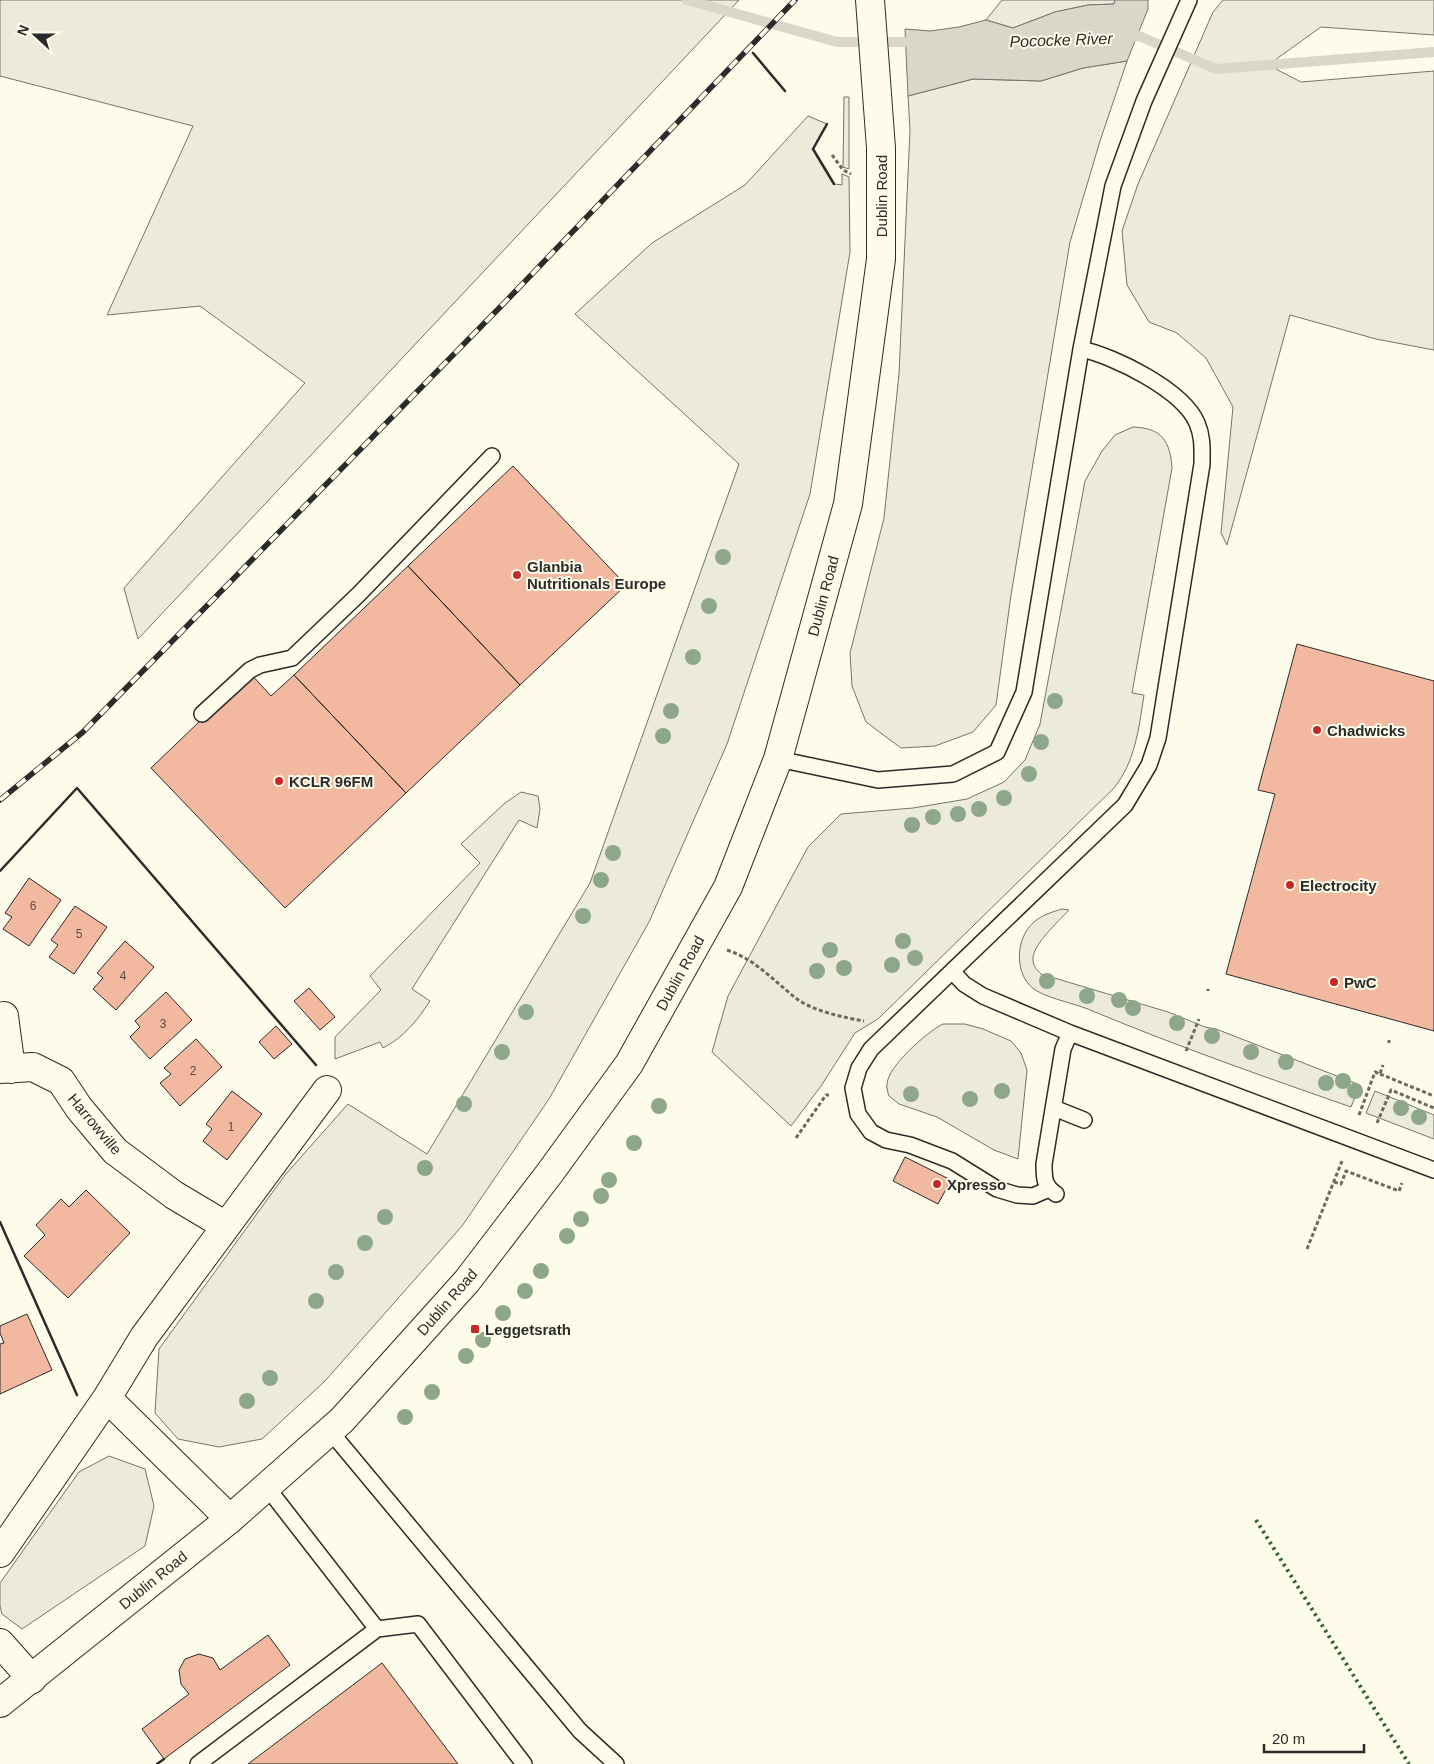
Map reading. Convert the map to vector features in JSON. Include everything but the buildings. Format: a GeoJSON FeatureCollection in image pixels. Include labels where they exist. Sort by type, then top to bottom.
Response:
{"type":"FeatureCollection","features":[{"type":"Feature","properties":{"kind":"main road","name":"Dublin Road"},"geometry":{"type":"LineString","coordinates":[[0,1704],[230,1519],[330,1431],[467,1281],[549,1174],[629,1064],[728,887],[778,759],[848,504],[882,259],[881,148],[870,2]]}},
{"type":"Feature","properties":{"kind":"main road","name":"Harrowville"},"geometry":{"type":"LineString","coordinates":[[4,1016],[6,1069],[33,1067],[60,1081],[79,1108],[115,1152],[174,1195],[226,1226]]}},
{"type":"Feature","properties":{"kind":"main road"},"geometry":{"type":"LineString","coordinates":[[0,1553],[107,1398],[144,1338],[327,1090]]}},
{"type":"Feature","properties":{"kind":"main road"},"geometry":{"type":"LineString","coordinates":[[107,1398],[230,1519]]}},
{"type":"Feature","properties":{"kind":"main road"},"geometry":{"type":"LineString","coordinates":[[0,1643],[32,1679]]}},
{"type":"Feature","properties":{"kind":"lane"},"geometry":{"type":"LineString","coordinates":[[778,759],[878,780],[953,774],[997,752],[1024,692],[1081,349],[1113,186],[1144,101],[1189,0]]}},
{"type":"Feature","properties":{"kind":"lane"},"geometry":{"type":"LineString","coordinates":[[1070,1033],[1064,1049],[1043,1179],[1053,1192],[1033,1196],[1016,1195],[997,1188],[952,1161],[910,1145],[886,1140],[871,1132],[858,1114],[853,1088],[859,1068],[871,1049],[1125,805],[1149,765],[1158,738],[1202,464],[1202,439],[1196,420],[1188,410],[1179,400],[1151,379],[1097,352],[1081,349]]}},
{"type":"Feature","properties":{"kind":"lane"},"geometry":{"type":"LineString","coordinates":[[202,714],[250,670],[260,665],[292,658],[360,594],[492,456]]}},
{"type":"Feature","properties":{"kind":"lane"},"geometry":{"type":"LineString","coordinates":[[952,972],[964,984],[983,996],[1070,1033],[1434,1170]]}},
{"type":"Feature","properties":{"kind":"lane"},"geometry":{"type":"LineString","coordinates":[[1054,1108],[1084,1120]]}},
{"type":"Feature","properties":{"kind":"lane"},"geometry":{"type":"LineString","coordinates":[[330,1431],[580,1731],[616,1764]]}},
{"type":"Feature","properties":{"kind":"lane"},"geometry":{"type":"LineString","coordinates":[[266,1486],[377,1629]]}},
{"type":"Feature","properties":{"kind":"lane"},"geometry":{"type":"LineString","coordinates":[[198,1764],[377,1629],[418,1624],[524,1764]]}},
{"type":"Feature","properties":{"kind":"path"},"geometry":{"type":"LineString","coordinates":[[832,154],[843,170],[847,172]]}},
{"type":"Feature","properties":{"kind":"path"},"geometry":{"type":"LineString","coordinates":[[697,941],[730,951],[765,972],[799,1000],[825,1012],[894,1027]]}},
{"type":"Feature","properties":{"kind":"path"},"geometry":{"type":"LineString","coordinates":[[1188,1048],[1199,1020]]}},
{"type":"Feature","properties":{"kind":"path"},"geometry":{"type":"LineString","coordinates":[[1380,1074],[1383,1064]]}},
{"type":"Feature","properties":{"kind":"path"},"geometry":{"type":"LineString","coordinates":[[1356,1122],[1375,1072],[1434,1096]]}},
{"type":"Feature","properties":{"kind":"path"},"geometry":{"type":"LineString","coordinates":[[796,1138],[826,1095],[853,1088]]}},
{"type":"Feature","properties":{"kind":"path"},"geometry":{"type":"LineString","coordinates":[[1377,1123],[1391,1090],[1434,1108]]}},
{"type":"Feature","properties":{"kind":"path"},"geometry":{"type":"LineString","coordinates":[[1307,1249],[1339,1166]]}},
{"type":"Feature","properties":{"kind":"path"},"geometry":{"type":"LineString","coordinates":[[1333,1182],[1341,1184],[1346,1171],[1399,1191],[1402,1183]]}},
{"type":"Feature","properties":{"kind":"shaded area"},"geometry":{"type":"Polygon","coordinates":[[[0,0],[739,0],[138,639],[124,588],[305,383],[200,306],[107,315],[193,126],[0,76],[0,0]]]}},
{"type":"Feature","properties":{"kind":"shaded area"},"geometry":{"type":"Polygon","coordinates":[[[1002,0],[1115,0],[1114,4],[1088,5],[1055,12],[1013,28],[986,20],[1002,0]]]}},
{"type":"Feature","properties":{"kind":"shaded area"},"geometry":{"type":"Polygon","coordinates":[[[1223,0],[1434,0],[1434,35],[1321,27],[1268,65],[1301,82],[1434,71],[1434,350],[1376,339],[1290,315],[1227,545],[1221,533],[1233,407],[1206,358],[1177,333],[1149,322],[1127,285],[1122,231],[1138,184],[1213,12],[1223,0]]]}},
{"type":"Feature","properties":{"kind":"shaded area"},"geometry":{"type":"Polygon","coordinates":[[[1127,61],[1100,141],[1070,242],[1011,595],[996,705],[973,732],[935,746],[901,748],[866,722],[852,686],[850,653],[884,518],[899,374],[910,130],[908,96],[973,79],[1041,81],[1083,68],[1127,61]]]}},
{"type":"Feature","properties":{"kind":"shaded area"},"geometry":{"type":"Polygon","coordinates":[[[844,97],[849,97],[849,169],[843,167],[844,97]]]}},
{"type":"Feature","properties":{"kind":"shaded area"},"geometry":{"type":"Polygon","coordinates":[[[808,116],[827,124],[813,149],[834,184],[842,185],[842,174],[849,177],[850,252],[810,494],[727,744],[649,922],[549,1099],[462,1226],[325,1381],[262,1439],[219,1447],[178,1439],[155,1413],[159,1349],[285,1175],[348,1104],[427,1154],[590,883],[739,464],[575,314],[652,243],[745,185],[808,116]]]}},
{"type":"Feature","properties":{"kind":"shaded area"},"geometry":{"type":"Polygon","coordinates":[[[1133,427],[1151,430],[1163,438],[1169,450],[1172,468],[1132,693],[1144,695],[1138,732],[1127,767],[1114,788],[878,1019],[855,1033],[821,1086],[791,1126],[712,1052],[728,996],[808,847],[841,814],[913,808],[967,799],[1004,782],[1025,760],[1040,724],[1085,481],[1102,451],[1115,435],[1133,427]]]}},
{"type":"Feature","properties":{"kind":"shaded area"},"geometry":{"type":"Polygon","coordinates":[[[521,792],[538,796],[540,809],[537,828],[519,820],[412,989],[430,1001],[415,1022],[391,1044],[383,1048],[380,1042],[335,1059],[335,1037],[381,990],[370,976],[480,863],[461,844],[505,803],[521,792]]]}},
{"type":"Feature","properties":{"kind":"shaded area"},"geometry":{"type":"Polygon","coordinates":[[[1062,909],[1069,910],[1046,934],[1034,954],[1034,964],[1041,974],[1168,1012],[1360,1085],[1351,1107],[1222,1061],[1037,991],[1029,985],[1021,968],[1019,958],[1023,938],[1027,929],[1034,922],[1047,914],[1062,909]]]}},
{"type":"Feature","properties":{"kind":"shaded area"},"geometry":{"type":"Polygon","coordinates":[[[943,1024],[965,1024],[983,1029],[1011,1041],[1021,1053],[1027,1070],[1018,1159],[994,1150],[937,1117],[899,1104],[889,1096],[887,1084],[894,1068],[909,1050],[943,1024]]]}},
{"type":"Feature","properties":{"kind":"shaded area"},"geometry":{"type":"Polygon","coordinates":[[[1375,1091],[1434,1115],[1434,1139],[1366,1113],[1375,1091]]]}},
{"type":"Feature","properties":{"kind":"shaded area"},"geometry":{"type":"Polygon","coordinates":[[[109,1456],[145,1469],[154,1506],[145,1546],[22,1629],[2,1614],[0,1583],[79,1472],[109,1456]]]}},
{"type":"Feature","properties":{"kind":"water"},"geometry":{"type":"Polygon","coordinates":[[[1115,0],[1148,0],[1148,9],[1127,61],[1083,68],[1041,81],[973,79],[908,96],[905,29],[930,31],[959,27],[986,20],[1013,28],[1055,12],[1088,5],[1114,4],[1115,0]]]}},
{"type":"Feature","properties":{"kind":"waterway","name":"Pococke River"},"geometry":{"type":"LineString","coordinates":[[687,0],[837,42],[918,42]]}},
{"type":"Feature","properties":{"kind":"waterway","name":"Pococke River"},"geometry":{"type":"LineString","coordinates":[[1125,38],[1139,36],[1216,69],[1434,52]]}},
{"type":"Feature","properties":{"kind":"railway"},"geometry":{"type":"LineString","coordinates":[[0,800],[83,732],[509,298],[795,0]]}},
{"type":"Feature","properties":{"kind":"hedge"},"geometry":{"type":"LineString","coordinates":[[1256,1520],[1409,1764]]}},
{"type":"Feature","properties":{"kind":"wall"},"geometry":{"type":"LineString","coordinates":[[753,53],[785,91]]}},
{"type":"Feature","properties":{"kind":"wall"},"geometry":{"type":"LineString","coordinates":[[827,124],[813,149],[834,184]]}},
{"type":"Feature","properties":{"kind":"wall"},"geometry":{"type":"LineString","coordinates":[[0,871],[77,788],[316,1065]]}},
{"type":"Feature","properties":{"kind":"wall"},"geometry":{"type":"LineString","coordinates":[[0,1222],[77,1395]]}},
{"type":"Feature","properties":{"kind":"wall"},"geometry":{"type":"LineString","coordinates":[[157,1764],[164,1759]]}},
{"type":"Feature","properties":{"kind":"place","name":"Glanbia Nutritionals Europe"},"geometry":{"type":"Point","coordinates":[517,575]}},
{"type":"Feature","properties":{"kind":"place","name":"Chadwicks"},"geometry":{"type":"Point","coordinates":[1317,730]}},
{"type":"Feature","properties":{"kind":"place","name":"KCLR 96FM"},"geometry":{"type":"Point","coordinates":[279,781]}},
{"type":"Feature","properties":{"kind":"place","name":"Electrocity"},"geometry":{"type":"Point","coordinates":[1290,885]}},
{"type":"Feature","properties":{"kind":"place","name":"PwC"},"geometry":{"type":"Point","coordinates":[1334,982]}},
{"type":"Feature","properties":{"kind":"place","name":"Xpresso"},"geometry":{"type":"Point","coordinates":[937,1184]}},
{"type":"Feature","properties":{"kind":"place","name":"Leggetsrath"},"geometry":{"type":"Point","coordinates":[475,1329]}}]}
